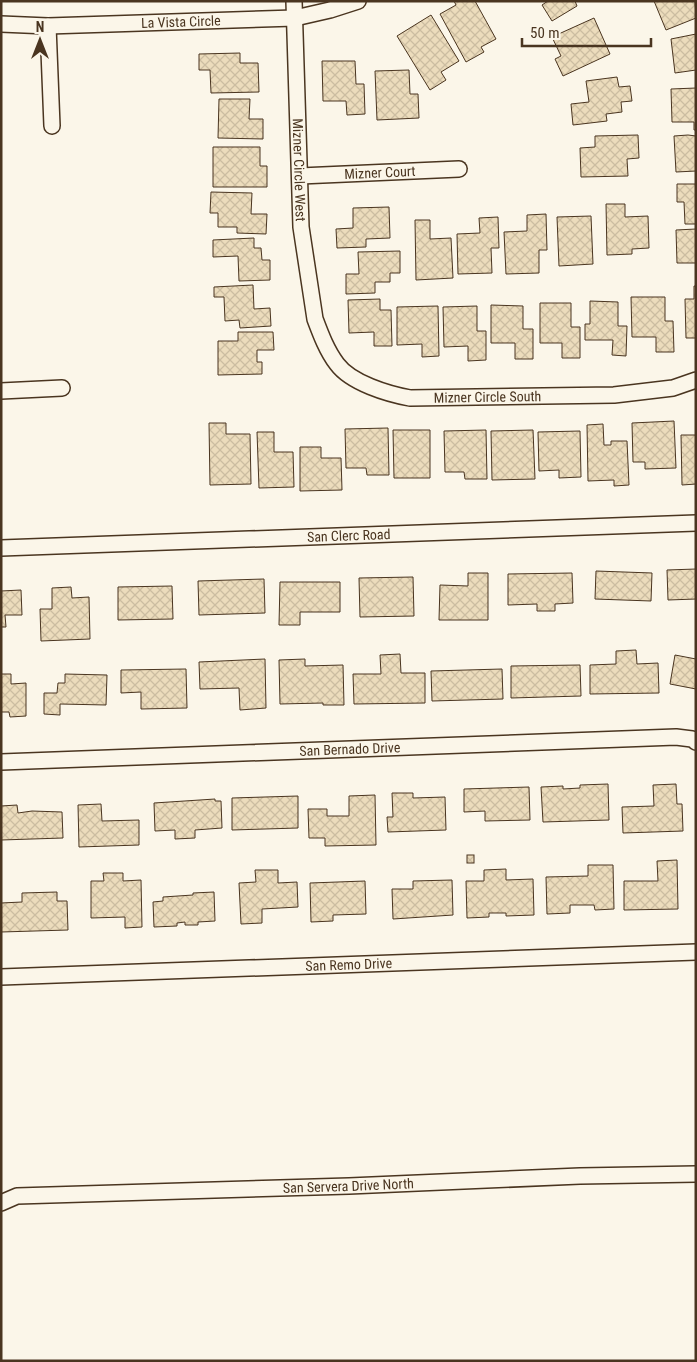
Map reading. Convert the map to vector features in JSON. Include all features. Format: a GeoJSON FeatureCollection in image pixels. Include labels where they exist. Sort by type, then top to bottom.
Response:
{"type":"FeatureCollection","features":[{"type":"Feature","properties":{"kind":"street","name":"Mizner Circle West"},"geometry":{"type":"LineString","coordinates":[[294,1],[301,227],[315,319]]}},
{"type":"Feature","properties":{"kind":"street","name":"La Vista Circle"},"geometry":{"type":"LineString","coordinates":[[1,24],[48,26],[295,18],[358,1]]}},
{"type":"Feature","properties":{"kind":"street"},"geometry":{"type":"LineString","coordinates":[[48,26],[52,126]]}},
{"type":"Feature","properties":{"kind":"street","name":"Mizner Court"},"geometry":{"type":"LineString","coordinates":[[300,176],[459,169]]}},
{"type":"Feature","properties":{"kind":"street","name":"Mizner Circle South"},"geometry":{"type":"LineString","coordinates":[[315,319],[320,333],[338,366],[370,387],[410,398],[614,395],[673,388],[696,380]]}},
{"type":"Feature","properties":{"kind":"street"},"geometry":{"type":"LineString","coordinates":[[1,391],[62,388]]}},
{"type":"Feature","properties":{"kind":"street","name":"San Clerc Road"},"geometry":{"type":"LineString","coordinates":[[1,548],[696,523]]}},
{"type":"Feature","properties":{"kind":"street","name":"San Bernado Drive"},"geometry":{"type":"LineString","coordinates":[[1,762],[676,737],[692,739],[696,742]]}},
{"type":"Feature","properties":{"kind":"street","name":"San Remo Drive"},"geometry":{"type":"LineString","coordinates":[[1,977],[696,952]]}},
{"type":"Feature","properties":{"kind":"street","name":"San Servera Drive North"},"geometry":{"type":"LineString","coordinates":[[2,1203],[17,1196],[350,1186],[580,1176],[696,1174]]}},
{"type":"Feature","properties":{"kind":"building"},"geometry":{"type":"Polygon","coordinates":[[[454,1],[475,1],[496,39],[481,47],[484,52],[466,62],[440,14],[456,5],[454,1]]]}},
{"type":"Feature","properties":{"kind":"building"},"geometry":{"type":"Polygon","coordinates":[[[548,1],[575,1],[577,6],[552,21],[542,5],[548,1]]]}},
{"type":"Feature","properties":{"kind":"building"},"geometry":{"type":"Polygon","coordinates":[[[654,1],[695,1],[696,18],[666,30],[654,1]]]}},
{"type":"Feature","properties":{"kind":"building"},"geometry":{"type":"Polygon","coordinates":[[[431,15],[459,61],[441,72],[446,80],[430,90],[397,36],[431,15]]]}},
{"type":"Feature","properties":{"kind":"building"},"geometry":{"type":"Polygon","coordinates":[[[594,18],[610,54],[563,76],[555,59],[561,56],[552,37],[594,18]]]}},
{"type":"Feature","properties":{"kind":"building"},"geometry":{"type":"Polygon","coordinates":[[[696,34],[696,70],[675,73],[671,39],[696,34]]]}},
{"type":"Feature","properties":{"kind":"building"},"geometry":{"type":"Polygon","coordinates":[[[240,53],[240,63],[258,63],[259,92],[211,93],[210,70],[199,70],[199,54],[240,53]]]}},
{"type":"Feature","properties":{"kind":"building"},"geometry":{"type":"Polygon","coordinates":[[[322,61],[355,61],[356,84],[364,84],[365,114],[347,115],[346,101],[323,101],[322,61]]]}},
{"type":"Feature","properties":{"kind":"building"},"geometry":{"type":"Polygon","coordinates":[[[409,70],[410,94],[418,94],[419,118],[377,120],[375,71],[409,70]]]}},
{"type":"Feature","properties":{"kind":"building"},"geometry":{"type":"Polygon","coordinates":[[[617,77],[619,87],[630,86],[632,101],[621,102],[622,112],[606,114],[607,121],[573,125],[571,104],[589,102],[586,81],[617,77]]]}},
{"type":"Feature","properties":{"kind":"building"},"geometry":{"type":"Polygon","coordinates":[[[696,88],[696,130],[694,130],[694,122],[672,122],[671,89],[696,88]]]}},
{"type":"Feature","properties":{"kind":"building"},"geometry":{"type":"Polygon","coordinates":[[[219,99],[250,99],[249,119],[263,119],[263,139],[218,138],[219,99]]]}},
{"type":"Feature","properties":{"kind":"building"},"geometry":{"type":"Polygon","coordinates":[[[638,135],[639,158],[627,159],[628,176],[581,177],[580,148],[595,147],[595,136],[638,135]]]}},
{"type":"Feature","properties":{"kind":"building"},"geometry":{"type":"Polygon","coordinates":[[[674,136],[696,136],[696,171],[676,172],[674,136]]]}},
{"type":"Feature","properties":{"kind":"building"},"geometry":{"type":"Polygon","coordinates":[[[213,147],[260,147],[260,166],[267,166],[267,187],[213,187],[213,147]]]}},
{"type":"Feature","properties":{"kind":"building"},"geometry":{"type":"Polygon","coordinates":[[[677,184],[696,184],[696,224],[685,224],[684,202],[677,202],[677,184]]]}},
{"type":"Feature","properties":{"kind":"building"},"geometry":{"type":"Polygon","coordinates":[[[211,192],[252,193],[251,214],[267,214],[266,234],[237,233],[237,227],[218,227],[218,213],[210,213],[211,192]]]}},
{"type":"Feature","properties":{"kind":"building"},"geometry":{"type":"Polygon","coordinates":[[[606,204],[625,204],[625,217],[648,216],[649,248],[632,249],[632,254],[607,255],[606,204]]]}},
{"type":"Feature","properties":{"kind":"building"},"geometry":{"type":"Polygon","coordinates":[[[389,207],[390,238],[366,239],[366,247],[337,248],[336,229],[353,228],[353,208],[389,207]]]}},
{"type":"Feature","properties":{"kind":"building"},"geometry":{"type":"Polygon","coordinates":[[[546,214],[547,250],[539,250],[539,273],[506,274],[504,232],[527,231],[527,215],[546,214]]]}},
{"type":"Feature","properties":{"kind":"building"},"geometry":{"type":"Polygon","coordinates":[[[591,216],[593,264],[559,266],[557,217],[591,216]]]}},
{"type":"Feature","properties":{"kind":"building"},"geometry":{"type":"Polygon","coordinates":[[[498,217],[499,248],[491,248],[492,273],[458,274],[457,234],[480,233],[479,218],[498,217]]]}},
{"type":"Feature","properties":{"kind":"building"},"geometry":{"type":"Polygon","coordinates":[[[415,220],[430,220],[430,239],[451,238],[453,278],[416,280],[415,220]]]}},
{"type":"Feature","properties":{"kind":"building"},"geometry":{"type":"Polygon","coordinates":[[[696,229],[696,263],[677,263],[676,230],[696,229]]]}},
{"type":"Feature","properties":{"kind":"building"},"geometry":{"type":"Polygon","coordinates":[[[254,238],[254,248],[261,248],[262,260],[270,260],[270,280],[239,281],[238,256],[213,257],[213,240],[254,238]]]}},
{"type":"Feature","properties":{"kind":"building"},"geometry":{"type":"Polygon","coordinates":[[[400,251],[400,273],[390,273],[390,282],[375,282],[375,293],[346,294],[346,274],[359,274],[358,252],[400,251]]]}},
{"type":"Feature","properties":{"kind":"building"},"geometry":{"type":"Polygon","coordinates":[[[253,285],[254,309],[270,308],[271,326],[240,328],[239,320],[225,321],[224,297],[214,297],[214,287],[253,285]]]}},
{"type":"Feature","properties":{"kind":"building"},"geometry":{"type":"Polygon","coordinates":[[[694,286],[696,286],[696,338],[686,338],[685,299],[694,299],[694,286]]]}},
{"type":"Feature","properties":{"kind":"building"},"geometry":{"type":"Polygon","coordinates":[[[631,297],[665,297],[665,321],[673,321],[674,352],[656,352],[656,337],[632,337],[631,297]]]}},
{"type":"Feature","properties":{"kind":"building"},"geometry":{"type":"Polygon","coordinates":[[[380,299],[380,310],[391,310],[392,346],[374,346],[374,332],[349,333],[348,300],[380,299]]]}},
{"type":"Feature","properties":{"kind":"building"},"geometry":{"type":"Polygon","coordinates":[[[590,301],[618,302],[618,326],[627,326],[626,356],[612,355],[613,340],[585,340],[585,324],[590,324],[590,301]]]}},
{"type":"Feature","properties":{"kind":"building"},"geometry":{"type":"Polygon","coordinates":[[[540,303],[571,303],[571,327],[580,327],[580,358],[562,358],[562,343],[540,343],[540,303]]]}},
{"type":"Feature","properties":{"kind":"building"},"geometry":{"type":"Polygon","coordinates":[[[491,305],[523,306],[523,329],[533,329],[533,359],[515,359],[515,343],[491,343],[491,305]]]}},
{"type":"Feature","properties":{"kind":"building"},"geometry":{"type":"Polygon","coordinates":[[[438,306],[439,356],[422,357],[422,344],[397,345],[397,307],[438,306]]]}},
{"type":"Feature","properties":{"kind":"building"},"geometry":{"type":"Polygon","coordinates":[[[477,306],[477,331],[486,331],[486,360],[468,361],[468,346],[444,347],[443,307],[477,306]]]}},
{"type":"Feature","properties":{"kind":"building"},"geometry":{"type":"Polygon","coordinates":[[[238,332],[273,332],[274,350],[257,350],[257,362],[262,362],[262,374],[218,375],[218,341],[238,341],[238,332]]]}},
{"type":"Feature","properties":{"kind":"building"},"geometry":{"type":"Polygon","coordinates":[[[674,421],[676,468],[645,469],[645,462],[633,462],[632,423],[674,421]]]}},
{"type":"Feature","properties":{"kind":"building"},"geometry":{"type":"Polygon","coordinates":[[[209,423],[226,423],[226,434],[250,434],[251,484],[210,485],[209,423]]]}},
{"type":"Feature","properties":{"kind":"building"},"geometry":{"type":"Polygon","coordinates":[[[603,424],[604,445],[611,445],[611,441],[627,441],[629,485],[614,486],[614,480],[588,481],[587,425],[603,424]]]}},
{"type":"Feature","properties":{"kind":"building"},"geometry":{"type":"Polygon","coordinates":[[[388,428],[389,475],[367,475],[366,468],[346,468],[345,429],[388,428]]]}},
{"type":"Feature","properties":{"kind":"building"},"geometry":{"type":"Polygon","coordinates":[[[393,430],[430,430],[430,478],[394,478],[393,430]]]}},
{"type":"Feature","properties":{"kind":"building"},"geometry":{"type":"Polygon","coordinates":[[[486,430],[487,479],[465,479],[464,472],[445,472],[444,431],[486,430]]]}},
{"type":"Feature","properties":{"kind":"building"},"geometry":{"type":"Polygon","coordinates":[[[533,430],[535,479],[492,480],[491,431],[533,430]]]}},
{"type":"Feature","properties":{"kind":"building"},"geometry":{"type":"Polygon","coordinates":[[[580,431],[581,477],[559,478],[559,470],[539,471],[538,432],[580,431]]]}},
{"type":"Feature","properties":{"kind":"building"},"geometry":{"type":"Polygon","coordinates":[[[257,432],[274,432],[274,452],[293,452],[294,487],[259,488],[257,432]]]}},
{"type":"Feature","properties":{"kind":"building"},"geometry":{"type":"Polygon","coordinates":[[[681,435],[696,435],[696,484],[682,485],[681,435]]]}},
{"type":"Feature","properties":{"kind":"building"},"geometry":{"type":"Polygon","coordinates":[[[300,447],[321,447],[321,458],[341,458],[342,490],[300,491],[300,447]]]}},
{"type":"Feature","properties":{"kind":"building"},"geometry":{"type":"Polygon","coordinates":[[[696,569],[696,599],[668,600],[667,570],[696,569]]]}},
{"type":"Feature","properties":{"kind":"building"},"geometry":{"type":"Polygon","coordinates":[[[596,571],[652,573],[651,601],[595,599],[596,571]]]}},
{"type":"Feature","properties":{"kind":"building"},"geometry":{"type":"Polygon","coordinates":[[[468,573],[488,573],[488,620],[439,620],[440,585],[468,586],[468,573]]]}},
{"type":"Feature","properties":{"kind":"building"},"geometry":{"type":"Polygon","coordinates":[[[572,573],[573,603],[555,604],[555,611],[537,611],[537,604],[508,605],[508,574],[572,573]]]}},
{"type":"Feature","properties":{"kind":"building"},"geometry":{"type":"Polygon","coordinates":[[[413,577],[414,616],[360,617],[359,578],[413,577]]]}},
{"type":"Feature","properties":{"kind":"building"},"geometry":{"type":"Polygon","coordinates":[[[264,579],[265,613],[199,615],[198,581],[264,579]]]}},
{"type":"Feature","properties":{"kind":"building"},"geometry":{"type":"Polygon","coordinates":[[[280,582],[340,582],[340,612],[300,612],[300,625],[279,625],[280,582]]]}},
{"type":"Feature","properties":{"kind":"building"},"geometry":{"type":"Polygon","coordinates":[[[172,586],[173,619],[118,620],[118,587],[172,586]]]}},
{"type":"Feature","properties":{"kind":"building"},"geometry":{"type":"Polygon","coordinates":[[[71,587],[72,598],[89,597],[90,639],[41,641],[40,609],[52,609],[52,588],[71,587]]]}},
{"type":"Feature","properties":{"kind":"building"},"geometry":{"type":"Polygon","coordinates":[[[21,590],[22,615],[5,615],[6,627],[1,627],[1,591],[21,590]]]}},
{"type":"Feature","properties":{"kind":"building"},"geometry":{"type":"Polygon","coordinates":[[[636,650],[637,664],[658,663],[659,693],[590,694],[590,665],[616,664],[616,651],[636,650]]]}},
{"type":"Feature","properties":{"kind":"building"},"geometry":{"type":"Polygon","coordinates":[[[400,654],[401,673],[425,673],[425,703],[354,704],[353,674],[381,674],[380,655],[400,654]]]}},
{"type":"Feature","properties":{"kind":"building"},"geometry":{"type":"Polygon","coordinates":[[[675,655],[696,659],[696,689],[670,684],[675,655]]]}},
{"type":"Feature","properties":{"kind":"building"},"geometry":{"type":"Polygon","coordinates":[[[265,659],[266,708],[240,710],[239,688],[200,689],[199,662],[265,659]]]}},
{"type":"Feature","properties":{"kind":"building"},"geometry":{"type":"Polygon","coordinates":[[[305,659],[305,666],[343,665],[344,705],[323,705],[323,703],[280,704],[279,660],[305,659]]]}},
{"type":"Feature","properties":{"kind":"building"},"geometry":{"type":"Polygon","coordinates":[[[580,665],[581,696],[511,698],[511,666],[580,665]]]}},
{"type":"Feature","properties":{"kind":"building"},"geometry":{"type":"Polygon","coordinates":[[[186,669],[187,708],[141,709],[141,692],[121,693],[121,670],[186,669]]]}},
{"type":"Feature","properties":{"kind":"building"},"geometry":{"type":"Polygon","coordinates":[[[502,669],[503,699],[432,701],[431,671],[502,669]]]}},
{"type":"Feature","properties":{"kind":"building"},"geometry":{"type":"Polygon","coordinates":[[[1,674],[11,674],[11,684],[26,683],[26,716],[10,717],[9,712],[1,712],[1,674]]]}},
{"type":"Feature","properties":{"kind":"building"},"geometry":{"type":"Polygon","coordinates":[[[65,674],[107,675],[106,705],[60,704],[60,715],[44,714],[44,693],[57,693],[58,683],[65,683],[65,674]]]}},
{"type":"Feature","properties":{"kind":"building"},"geometry":{"type":"Polygon","coordinates":[[[608,784],[609,820],[543,822],[541,787],[563,786],[563,789],[580,788],[580,785],[608,784]]]}},
{"type":"Feature","properties":{"kind":"building"},"geometry":{"type":"Polygon","coordinates":[[[676,784],[677,804],[682,804],[683,831],[623,833],[622,807],[654,806],[653,785],[676,784]]]}},
{"type":"Feature","properties":{"kind":"building"},"geometry":{"type":"Polygon","coordinates":[[[529,787],[530,820],[485,821],[485,811],[464,812],[464,789],[529,787]]]}},
{"type":"Feature","properties":{"kind":"building"},"geometry":{"type":"Polygon","coordinates":[[[392,793],[413,793],[413,798],[445,797],[446,830],[388,832],[387,817],[393,817],[392,793]]]}},
{"type":"Feature","properties":{"kind":"building"},"geometry":{"type":"Polygon","coordinates":[[[375,795],[376,845],[325,846],[325,838],[309,838],[308,809],[327,809],[327,816],[349,816],[349,796],[375,795]]]}},
{"type":"Feature","properties":{"kind":"building"},"geometry":{"type":"Polygon","coordinates":[[[298,796],[298,828],[232,830],[232,798],[298,796]]]}},
{"type":"Feature","properties":{"kind":"building"},"geometry":{"type":"Polygon","coordinates":[[[215,799],[215,801],[221,801],[222,828],[195,830],[195,838],[175,839],[175,830],[155,831],[154,803],[215,799]]]}},
{"type":"Feature","properties":{"kind":"building"},"geometry":{"type":"Polygon","coordinates":[[[101,804],[102,821],[139,820],[139,845],[79,847],[78,805],[101,804]]]}},
{"type":"Feature","properties":{"kind":"building"},"geometry":{"type":"Polygon","coordinates":[[[17,805],[18,813],[32,811],[62,812],[63,838],[1,840],[1,806],[17,805]]]}},
{"type":"Feature","properties":{"kind":"building"},"geometry":{"type":"Polygon","coordinates":[[[467,855],[474,855],[474,863],[467,863],[467,855]]]}},
{"type":"Feature","properties":{"kind":"building"},"geometry":{"type":"Polygon","coordinates":[[[677,860],[678,909],[624,910],[624,881],[658,881],[657,861],[677,860]]]}},
{"type":"Feature","properties":{"kind":"building"},"geometry":{"type":"Polygon","coordinates":[[[588,865],[613,865],[614,909],[595,910],[594,905],[570,905],[570,913],[547,914],[546,877],[588,876],[588,865]]]}},
{"type":"Feature","properties":{"kind":"building"},"geometry":{"type":"Polygon","coordinates":[[[506,869],[506,880],[533,879],[534,915],[506,916],[506,913],[489,913],[489,917],[467,918],[466,881],[484,881],[484,870],[506,869]]]}},
{"type":"Feature","properties":{"kind":"building"},"geometry":{"type":"Polygon","coordinates":[[[255,870],[278,870],[278,883],[297,882],[298,907],[262,909],[262,923],[241,924],[239,883],[256,882],[255,870]]]}},
{"type":"Feature","properties":{"kind":"building"},"geometry":{"type":"Polygon","coordinates":[[[103,873],[123,873],[123,881],[141,880],[142,927],[125,928],[125,917],[91,918],[91,881],[104,881],[103,873]]]}},
{"type":"Feature","properties":{"kind":"building"},"geometry":{"type":"Polygon","coordinates":[[[452,880],[453,915],[393,919],[392,889],[413,889],[413,881],[452,880]]]}},
{"type":"Feature","properties":{"kind":"building"},"geometry":{"type":"Polygon","coordinates":[[[365,881],[366,914],[333,915],[333,921],[311,922],[310,883],[365,881]]]}},
{"type":"Feature","properties":{"kind":"building"},"geometry":{"type":"Polygon","coordinates":[[[57,892],[57,901],[67,901],[68,930],[1,932],[1,903],[22,902],[22,893],[57,892]]]}},
{"type":"Feature","properties":{"kind":"building"},"geometry":{"type":"Polygon","coordinates":[[[214,892],[215,921],[198,922],[198,925],[185,925],[185,922],[177,923],[177,926],[154,927],[153,902],[163,901],[163,897],[214,892]]]}}]}
